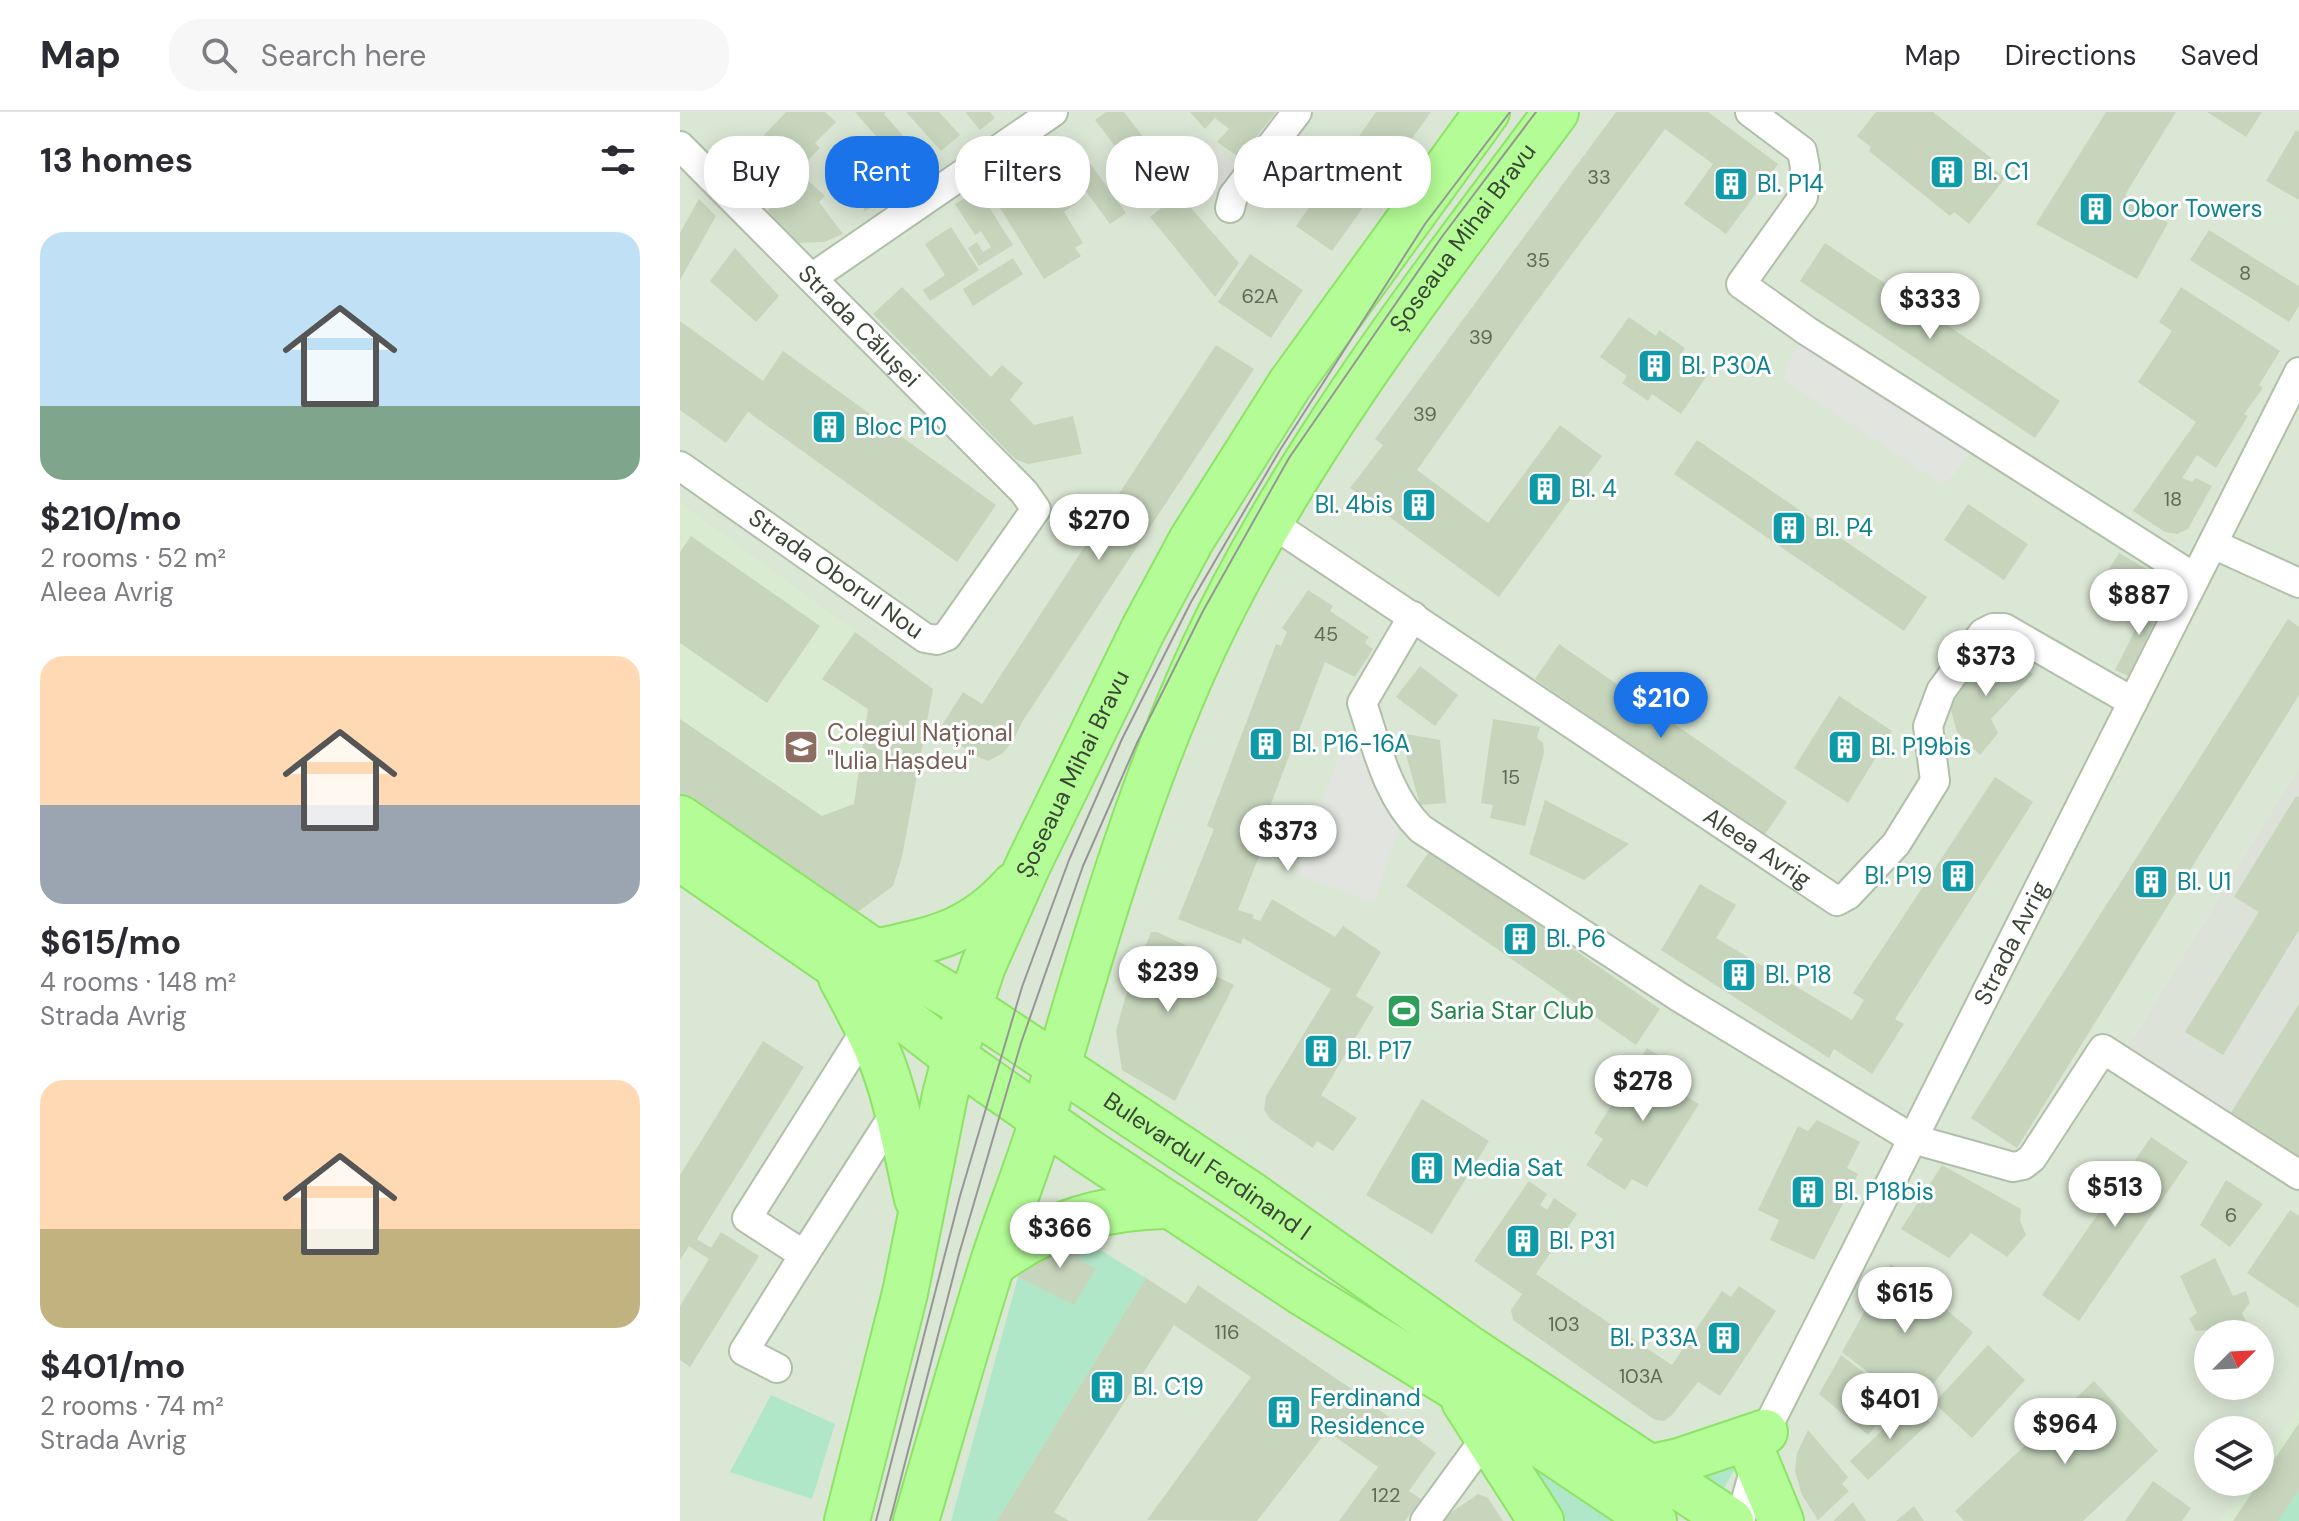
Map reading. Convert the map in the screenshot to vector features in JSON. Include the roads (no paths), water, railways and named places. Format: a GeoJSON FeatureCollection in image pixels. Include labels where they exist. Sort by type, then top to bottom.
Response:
{"type":"FeatureCollection","features":[{"type":"Feature","properties":{"kind":"main road","name":"Șoseaua Mihai Bravu"},"geometry":{"type":"LineString","coordinates":[[847,1521],[921,1221],[955,1058],[969,1007],[983,966],[1029,863],[1144,628],[1192,539],[1305,363],[1487,112]]}},
{"type":"Feature","properties":{"kind":"main road","name":"Șoseaua Mihai Bravu"},"geometry":{"type":"LineString","coordinates":[[916,1521],[993,1264],[1042,1120],[1108,901],[1164,741],[1204,649],[1270,522],[1358,386],[1451,252],[1556,112]]}},
{"type":"Feature","properties":{"kind":"main road","name":"Bulevardul Ferdinand I"},"geometry":{"type":"LineString","coordinates":[[680,818],[875,952],[969,1007],[1249,1193],[1470,1349],[1731,1521]]}},
{"type":"Feature","properties":{"kind":"main road"},"geometry":{"type":"LineString","coordinates":[[680,858],[832,963],[955,1058],[1042,1120],[1301,1292],[1453,1386],[1654,1521]]}},
{"type":"Feature","properties":{"kind":"main road"},"geometry":{"type":"LineString","coordinates":[[875,952],[947,935],[972,923],[1004,896],[1029,863]]}},
{"type":"Feature","properties":{"kind":"main road"},"geometry":{"type":"LineString","coordinates":[[797,897],[867,1028],[887,1076],[898,1112],[921,1221]]}},
{"type":"Feature","properties":{"kind":"main road"},"geometry":{"type":"LineString","coordinates":[[993,1264],[1039,1235],[1101,1211],[1171,1206]]}},
{"type":"Feature","properties":{"kind":"main road"},"geometry":{"type":"LineString","coordinates":[[1453,1386],[1541,1521]]}},
{"type":"Feature","properties":{"kind":"main road"},"geometry":{"type":"LineString","coordinates":[[1652,1467],[1761,1446],[1781,1521]]}},
{"type":"Feature","properties":{"kind":"street"},"geometry":{"type":"LineString","coordinates":[[813,277],[1053,112]]}},
{"type":"Feature","properties":{"kind":"street"},"geometry":{"type":"LineString","coordinates":[[1230,208],[1233,196],[1297,112]]}},
{"type":"Feature","properties":{"kind":"street"},"geometry":{"type":"LineString","coordinates":[[1750,112],[1802,151],[1805,167],[1803,197],[1741,284],[1807,331],[2195,578]]}},
{"type":"Feature","properties":{"kind":"street","name":"Strada Călușei"},"geometry":{"type":"LineString","coordinates":[[680,146],[1024,492],[1036,509]]}},
{"type":"Feature","properties":{"kind":"street","name":"Strada Avrig"},"geometry":{"type":"LineString","coordinates":[[1740,1521],[1761,1446],[2299,372]]}},
{"type":"Feature","properties":{"kind":"street","name":"Strada Oborul Nou"},"geometry":{"type":"LineString","coordinates":[[680,466],[925,638],[937,640],[947,636],[1036,509]]}},
{"type":"Feature","properties":{"kind":"street","name":"Aleea Avrig"},"geometry":{"type":"LineString","coordinates":[[1270,522],[1837,901],[1848,895],[1896,844],[1935,781],[1928,726],[1941,691],[1983,633],[1993,628],[2004,628],[2133,702]]}},
{"type":"Feature","properties":{"kind":"street"},"geometry":{"type":"LineString","coordinates":[[2213,544],[2299,583]]}},
{"type":"Feature","properties":{"kind":"street"},"geometry":{"type":"LineString","coordinates":[[1413,616],[1362,703],[1393,792],[1406,814],[1421,829],[1679,997],[1913,1139],[2013,1167],[2023,1165],[2032,1158],[2103,1049],[2299,1175]]}},
{"type":"Feature","properties":{"kind":"street"},"geometry":{"type":"LineString","coordinates":[[804,1255],[747,1218],[867,1028]]}},
{"type":"Feature","properties":{"kind":"street"},"geometry":{"type":"LineString","coordinates":[[777,1368],[744,1351],[888,1124]]}},
{"type":"Feature","properties":{"kind":"street"},"geometry":{"type":"LineString","coordinates":[[1425,1521],[1487,1436]]}},
{"type":"Feature","properties":{"kind":"tram line"},"geometry":{"type":"LineString","coordinates":[[876,1521],[960,1196],[1022,987],[1069,860],[1122,739],[1191,602],[1280,450],[1425,224],[1510,112]]}},
{"type":"Feature","properties":{"kind":"tram line"},"geometry":{"type":"LineString","coordinates":[[890,1521],[959,1254],[1021,1043],[1083,866],[1137,743],[1203,611],[1289,458],[1441,238],[1536,112]]}},
{"type":"Feature","properties":{"kind":"place","name":"Bl. C1"},"geometry":{"type":"Point","coordinates":[1947,172]}},
{"type":"Feature","properties":{"kind":"place","name":"Bl. P14"},"geometry":{"type":"Point","coordinates":[1731,184]}},
{"type":"Feature","properties":{"kind":"place","name":"Obor Towers"},"geometry":{"type":"Point","coordinates":[2096,209]}},
{"type":"Feature","properties":{"kind":"place","name":"Bl. P30A"},"geometry":{"type":"Point","coordinates":[1655,366]}},
{"type":"Feature","properties":{"kind":"place","name":"Bloc P10"},"geometry":{"type":"Point","coordinates":[829,427]}},
{"type":"Feature","properties":{"kind":"place","name":"Bl. 4"},"geometry":{"type":"Point","coordinates":[1545,489]}},
{"type":"Feature","properties":{"kind":"place","name":"Bl. 4bis"},"geometry":{"type":"Point","coordinates":[1419,505]}},
{"type":"Feature","properties":{"kind":"place","name":"Bl. P4"},"geometry":{"type":"Point","coordinates":[1789,528]}},
{"type":"Feature","properties":{"kind":"place","name":"Bl. P16-16A"},"geometry":{"type":"Point","coordinates":[1266,744]}},
{"type":"Feature","properties":{"kind":"place","name":"Colegiul Național \"Iulia Hașdeu\""},"geometry":{"type":"Point","coordinates":[801,747]}},
{"type":"Feature","properties":{"kind":"place","name":"Bl. P19bis"},"geometry":{"type":"Point","coordinates":[1845,747]}},
{"type":"Feature","properties":{"kind":"place","name":"Bl. P19"},"geometry":{"type":"Point","coordinates":[1958,876]}},
{"type":"Feature","properties":{"kind":"place","name":"Bl. U1"},"geometry":{"type":"Point","coordinates":[2151,882]}},
{"type":"Feature","properties":{"kind":"place","name":"Bl. P6"},"geometry":{"type":"Point","coordinates":[1520,939]}},
{"type":"Feature","properties":{"kind":"place","name":"Bl. P18"},"geometry":{"type":"Point","coordinates":[1739,975]}},
{"type":"Feature","properties":{"kind":"place","name":"Saria Star Club"},"geometry":{"type":"Point","coordinates":[1404,1011]}},
{"type":"Feature","properties":{"kind":"place","name":"Bl. P17"},"geometry":{"type":"Point","coordinates":[1321,1051]}},
{"type":"Feature","properties":{"kind":"place","name":"Media Sat"},"geometry":{"type":"Point","coordinates":[1427,1168]}},
{"type":"Feature","properties":{"kind":"place","name":"Bl. P18bis"},"geometry":{"type":"Point","coordinates":[1808,1192]}},
{"type":"Feature","properties":{"kind":"place","name":"Bl. P31"},"geometry":{"type":"Point","coordinates":[1523,1241]}},
{"type":"Feature","properties":{"kind":"place","name":"Bl. P33A"},"geometry":{"type":"Point","coordinates":[1724,1338]}},
{"type":"Feature","properties":{"kind":"place","name":"Bl. C19"},"geometry":{"type":"Point","coordinates":[1107,1387]}},
{"type":"Feature","properties":{"kind":"place","name":"Ferdinand Residence"},"geometry":{"type":"Point","coordinates":[1284,1412]}}]}
